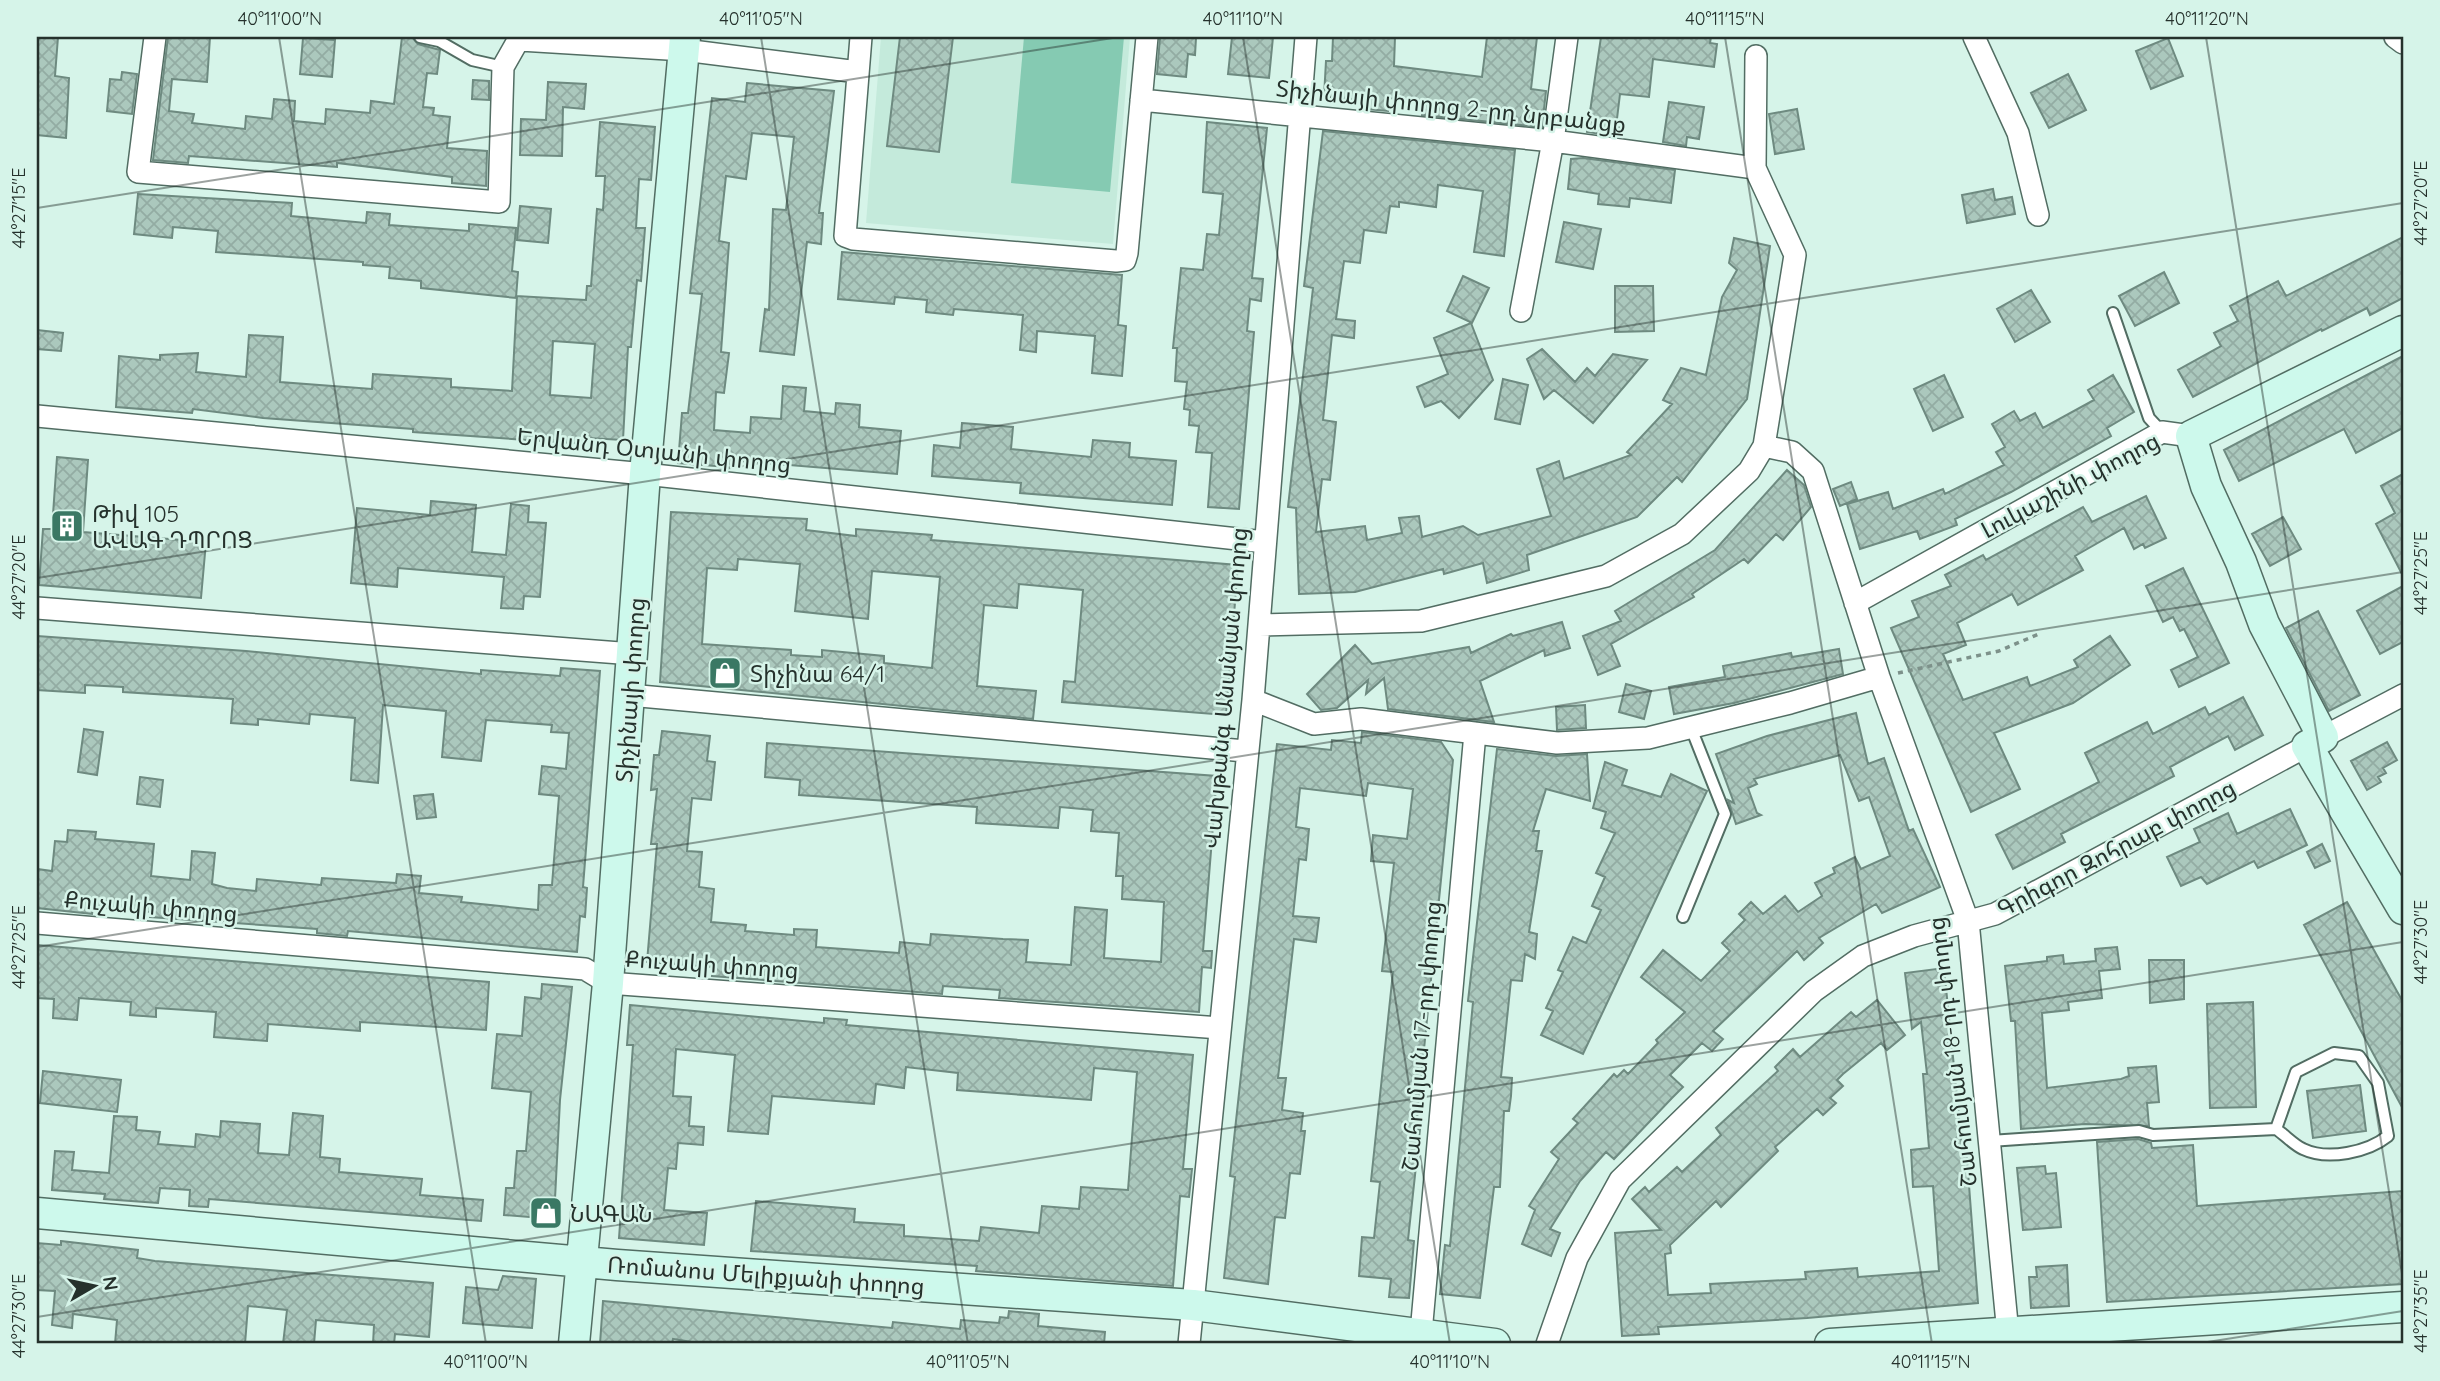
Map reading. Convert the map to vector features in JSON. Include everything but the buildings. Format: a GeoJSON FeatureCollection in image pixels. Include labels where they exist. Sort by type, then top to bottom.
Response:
{"type":"FeatureCollection","features":[{"type":"Feature","properties":{"kind":"street"},"geometry":{"type":"LineString","coordinates":[[155,37],[138,172],[499,202],[503,67],[520,39],[685,44],[858,72]]}},
{"type":"Feature","properties":{"kind":"street"},"geometry":{"type":"LineString","coordinates":[[861,37],[845,236],[853,239],[1125,260],[1147,37]]}},
{"type":"Feature","properties":{"kind":"street","name":"Վախթանգ Անանյան փողոց"},"geometry":{"type":"LineString","coordinates":[[1189,1344],[1259,625],[1306,37]]}},
{"type":"Feature","properties":{"kind":"street"},"geometry":{"type":"LineString","coordinates":[[1521,311],[1553,141],[1567,37]]}},
{"type":"Feature","properties":{"kind":"street"},"geometry":{"type":"LineString","coordinates":[[1974,37],[2018,133],[2038,215]]}},
{"type":"Feature","properties":{"kind":"street"},"geometry":{"type":"LineString","coordinates":[[2395,37],[2403,43]]}},
{"type":"Feature","properties":{"kind":"street","name":"Տիչինայի փողոց"},"geometry":{"type":"LineString","coordinates":[[574,1344],[608,983],[645,474],[685,44]]}},
{"type":"Feature","properties":{"kind":"street"},"geometry":{"type":"LineString","coordinates":[[1259,625],[1421,621],[1606,576],[1682,534],[1749,471],[1765,446],[1795,255],[1755,168],[1756,56]]}},
{"type":"Feature","properties":{"kind":"street","name":"Տիչինայի փողոց 2-րդ նրբանցք"},"geometry":{"type":"LineString","coordinates":[[1141,100],[1553,141],[1755,168]]}},
{"type":"Feature","properties":{"kind":"street","name":"Լուկաշինի փողոց"},"geometry":{"type":"LineString","coordinates":[[1856,603],[2177,434],[2403,331]]}},
{"type":"Feature","properties":{"kind":"street","name":"Երվանդ Օտյանի փողոց"},"geometry":{"type":"LineString","coordinates":[[37,416],[645,474],[1265,542]]}},
{"type":"Feature","properties":{"kind":"street"},"geometry":{"type":"LineString","coordinates":[[2177,434],[2206,486],[2241,562],[2264,624],[2315,741],[2403,909]]}},
{"type":"Feature","properties":{"kind":"street","name":"Շահումյան 18-րդ փողոց"},"geometry":{"type":"LineString","coordinates":[[1765,446],[1792,452],[1813,471],[1879,677],[1968,921],[2009,1338]]}},
{"type":"Feature","properties":{"kind":"street"},"geometry":{"type":"LineString","coordinates":[[37,608],[633,654]]}},
{"type":"Feature","properties":{"kind":"street"},"geometry":{"type":"LineString","coordinates":[[1252,700],[1314,724],[1360,719],[1557,743],[1648,738],[1879,677]]}},
{"type":"Feature","properties":{"kind":"street"},"geometry":{"type":"LineString","coordinates":[[629,695],[1245,751]]}},
{"type":"Feature","properties":{"kind":"street","name":"Գրիգոր Զոհրաբ փողոց"},"geometry":{"type":"LineString","coordinates":[[1547,1344],[1577,1258],[1620,1180],[1814,991],[1863,956],[1914,936],[1995,914],[2403,695]]}},
{"type":"Feature","properties":{"kind":"street","name":"Շահումյան 17-րդ փողոց"},"geometry":{"type":"LineString","coordinates":[[1420,1339],[1475,733]]}},
{"type":"Feature","properties":{"kind":"street","name":"Քուչակի փողոց"},"geometry":{"type":"LineString","coordinates":[[37,923],[585,969],[608,983],[1220,1028]]}},
{"type":"Feature","properties":{"kind":"street","name":"Ռոմանոս Մելիքյանի փողոց"},"geometry":{"type":"LineString","coordinates":[[37,1213],[583,1262],[1193,1305],[1420,1339],[1495,1344]]}},
{"type":"Feature","properties":{"kind":"street"},"geometry":{"type":"LineString","coordinates":[[1830,1344],[2009,1338],[2403,1307]]}},
{"type":"Feature","properties":{"kind":"lane"},"geometry":{"type":"LineString","coordinates":[[420,37],[439,41],[472,60],[503,67]]}},
{"type":"Feature","properties":{"kind":"lane"},"geometry":{"type":"LineString","coordinates":[[2113,313],[2149,418],[2177,434]]}},
{"type":"Feature","properties":{"kind":"lane"},"geometry":{"type":"LineString","coordinates":[[1683,917],[1725,814],[1691,727]]}},
{"type":"Feature","properties":{"kind":"lane"},"geometry":{"type":"LineString","coordinates":[[1990,1141],[2139,1130],[2153,1135],[2276,1129],[2304,1150],[2336,1154],[2373,1148],[2388,1136],[2378,1083],[2359,1056],[2334,1053],[2296,1072],[2276,1129]]}},
{"type":"Feature","properties":{"kind":"path"},"geometry":{"type":"LineString","coordinates":[[1879,677],[1999,651],[2041,633]]}},
{"type":"Feature","properties":{"kind":"shaded area"},"geometry":{"type":"Polygon","coordinates":[[[881,37],[1130,37],[1113,244],[866,223],[881,37]]]}},
{"type":"Feature","properties":{"kind":"green space"},"geometry":{"type":"Polygon","coordinates":[[[1024,37],[1124,37],[1110,192],[1011,183],[1024,37]]]}},
{"type":"Feature","properties":{"kind":"place","name":"Թիվ 105 ԱՎԱԳ ԴՊՐՈՑ"},"geometry":{"type":"Point","coordinates":[67,526]}},
{"type":"Feature","properties":{"kind":"place","name":"Տիչինա 64/1"},"geometry":{"type":"Point","coordinates":[725,673]}},
{"type":"Feature","properties":{"kind":"place","name":"ՆԱԳԱՆ"},"geometry":{"type":"Point","coordinates":[546,1213]}}]}
